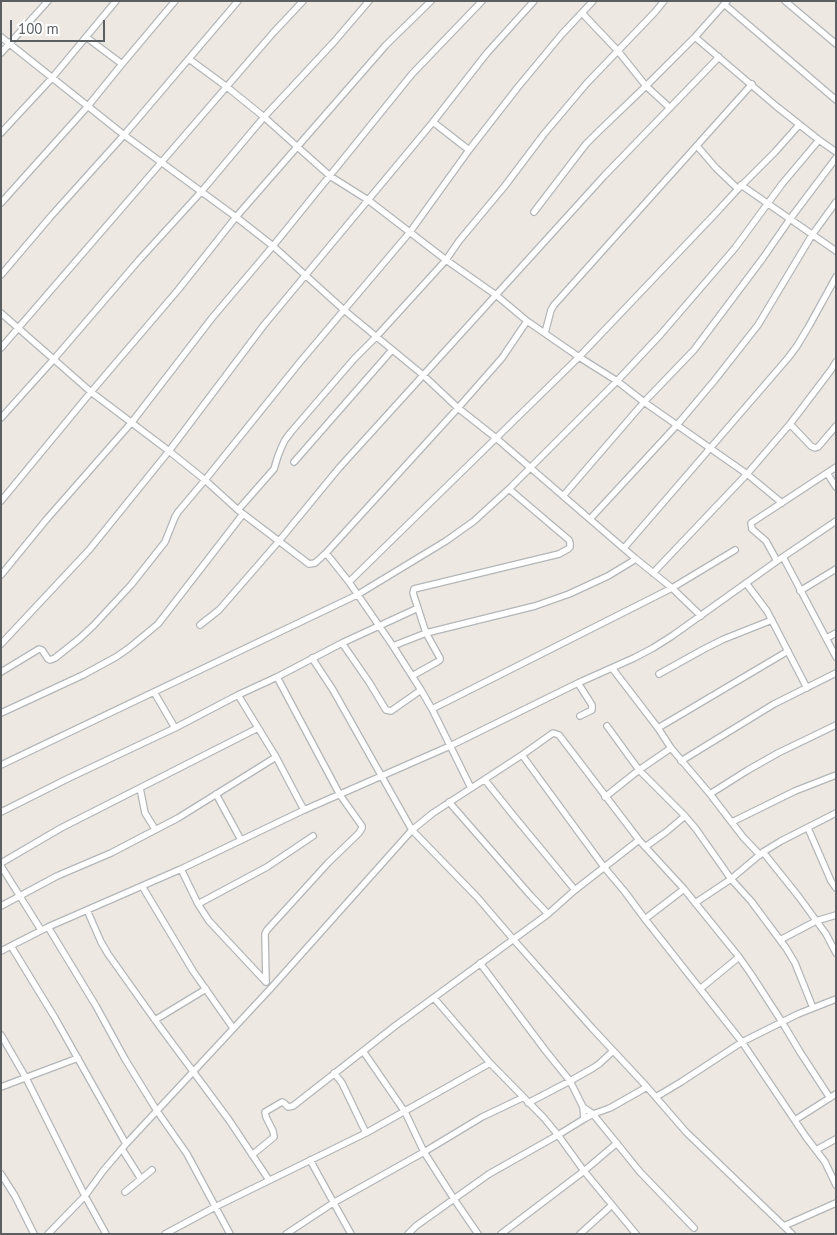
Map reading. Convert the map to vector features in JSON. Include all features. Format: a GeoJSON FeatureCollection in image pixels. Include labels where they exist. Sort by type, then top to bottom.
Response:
{"type":"FeatureCollection","features":[{"type":"Feature","properties":{"kind":"street"},"geometry":{"type":"LineString","coordinates":[[1,54],[48,1]]}},
{"type":"Feature","properties":{"kind":"street"},"geometry":{"type":"LineString","coordinates":[[1,133],[52,78],[116,1]]}},
{"type":"Feature","properties":{"kind":"street"},"geometry":{"type":"LineString","coordinates":[[1,203],[88,106],[176,1]]}},
{"type":"Feature","properties":{"kind":"street"},"geometry":{"type":"LineString","coordinates":[[1,275],[238,1]]}},
{"type":"Feature","properties":{"kind":"street"},"geometry":{"type":"LineString","coordinates":[[1,348],[273,33],[303,1]]}},
{"type":"Feature","properties":{"kind":"street"},"geometry":{"type":"LineString","coordinates":[[1,418],[264,117],[369,1]]}},
{"type":"Feature","properties":{"kind":"street"},"geometry":{"type":"LineString","coordinates":[[1,501],[236,218],[386,44],[431,1]]}},
{"type":"Feature","properties":{"kind":"street"},"geometry":{"type":"LineString","coordinates":[[1,575],[46,520],[132,422],[212,318],[273,246],[412,74],[482,1]]}},
{"type":"Feature","properties":{"kind":"street"},"geometry":{"type":"LineString","coordinates":[[1,644],[89,550],[169,451],[264,325],[433,122],[487,53],[534,1]]}},
{"type":"Feature","properties":{"kind":"street"},"geometry":{"type":"LineString","coordinates":[[1,672],[39,649],[50,660],[55,658],[80,639],[131,586],[168,538],[175,517],[300,362],[410,232],[469,150],[562,34],[593,1]]}},
{"type":"Feature","properties":{"kind":"street"},"geometry":{"type":"LineString","coordinates":[[1,713],[83,675],[116,657],[158,624],[274,469],[285,440],[354,359],[446,260],[544,134],[587,83],[664,1]]}},
{"type":"Feature","properties":{"kind":"street"},"geometry":{"type":"LineString","coordinates":[[785,1],[836,44]]}},
{"type":"Feature","properties":{"kind":"street"},"geometry":{"type":"LineString","coordinates":[[534,212],[586,144],[695,37],[725,3],[836,100]]}},
{"type":"Feature","properties":{"kind":"street"},"geometry":{"type":"LineString","coordinates":[[582,13],[618,51],[646,86],[670,108]]}},
{"type":"Feature","properties":{"kind":"street"},"geometry":{"type":"LineString","coordinates":[[1,37],[124,135],[273,246],[458,408],[496,438],[636,560],[672,588],[701,616]]}},
{"type":"Feature","properties":{"kind":"street"},"geometry":{"type":"LineString","coordinates":[[86,37],[122,64]]}},
{"type":"Feature","properties":{"kind":"street"},"geometry":{"type":"LineString","coordinates":[[695,37],[800,125],[836,152]]}},
{"type":"Feature","properties":{"kind":"street"},"geometry":{"type":"LineString","coordinates":[[624,45],[624,58]]}},
{"type":"Feature","properties":{"kind":"street"},"geometry":{"type":"LineString","coordinates":[[200,625],[219,610],[339,468],[422,375],[640,137],[719,57]]}},
{"type":"Feature","properties":{"kind":"street"},"geometry":{"type":"LineString","coordinates":[[189,59],[264,117],[330,176],[368,200],[446,260],[496,295],[527,321],[617,381],[747,474],[782,503]]}},
{"type":"Feature","properties":{"kind":"street"},"geometry":{"type":"LineString","coordinates":[[545,333],[554,305],[752,84]]}},
{"type":"Feature","properties":{"kind":"street"},"geometry":{"type":"LineString","coordinates":[[433,122],[469,150]]}},
{"type":"Feature","properties":{"kind":"street"},"geometry":{"type":"LineString","coordinates":[[349,582],[579,357],[800,125]]}},
{"type":"Feature","properties":{"kind":"street"},"geometry":{"type":"LineString","coordinates":[[1,766],[358,595],[446,541],[474,521],[509,489],[617,381],[661,334],[719,268],[767,204],[819,140]]}},
{"type":"Feature","properties":{"kind":"street"},"geometry":{"type":"LineString","coordinates":[[697,146],[716,168],[739,187],[836,251]]}},
{"type":"Feature","properties":{"kind":"street"},"geometry":{"type":"LineString","coordinates":[[563,496],[644,402],[694,350],[836,158]]}},
{"type":"Feature","properties":{"kind":"street"},"geometry":{"type":"LineString","coordinates":[[590,519],[677,425],[758,325],[812,235],[836,202]]}},
{"type":"Feature","properties":{"kind":"street"},"geometry":{"type":"LineString","coordinates":[[624,548],[711,449],[797,346],[836,277]]}},
{"type":"Feature","properties":{"kind":"street"},"geometry":{"type":"LineString","coordinates":[[1,313],[91,392],[169,451],[241,512],[309,564],[315,563],[326,553],[458,408],[502,358],[527,321]]}},
{"type":"Feature","properties":{"kind":"street"},"geometry":{"type":"LineString","coordinates":[[294,462],[392,350]]}},
{"type":"Feature","properties":{"kind":"street"},"geometry":{"type":"LineString","coordinates":[[653,573],[747,474],[790,424],[836,362]]}},
{"type":"Feature","properties":{"kind":"street"},"geometry":{"type":"LineString","coordinates":[[790,424],[815,448],[836,426]]}},
{"type":"Feature","properties":{"kind":"street"},"geometry":{"type":"LineString","coordinates":[[836,467],[751,523],[752,528],[766,541],[780,559],[836,656]]}},
{"type":"Feature","properties":{"kind":"street"},"geometry":{"type":"LineString","coordinates":[[827,473],[836,487]]}},
{"type":"Feature","properties":{"kind":"street"},"geometry":{"type":"LineString","coordinates":[[412,676],[440,660],[439,654],[426,633],[413,593],[414,589],[559,554],[568,549],[571,544],[569,540],[509,489]]}},
{"type":"Feature","properties":{"kind":"street"},"geometry":{"type":"LineString","coordinates":[[1,951],[41,930],[181,869],[304,810],[450,746],[654,648],[836,521]]}},
{"type":"Feature","properties":{"kind":"street"},"geometry":{"type":"LineString","coordinates":[[432,708],[672,588],[735,550]]}},
{"type":"Feature","properties":{"kind":"street"},"geometry":{"type":"LineString","coordinates":[[326,553],[380,626],[421,690],[432,708],[471,788]]}},
{"type":"Feature","properties":{"kind":"street"},"geometry":{"type":"LineString","coordinates":[[393,646],[426,633],[535,606],[569,594],[608,576],[636,560]]}},
{"type":"Feature","properties":{"kind":"street"},"geometry":{"type":"LineString","coordinates":[[800,591],[836,569]]}},
{"type":"Feature","properties":{"kind":"street"},"geometry":{"type":"LineString","coordinates":[[746,583],[767,611],[807,688]]}},
{"type":"Feature","properties":{"kind":"street"},"geometry":{"type":"LineString","coordinates":[[1,812],[175,728],[342,643],[418,608]]}},
{"type":"Feature","properties":{"kind":"street"},"geometry":{"type":"LineString","coordinates":[[659,674],[710,646],[772,620]]}},
{"type":"Feature","properties":{"kind":"street"},"geometry":{"type":"LineString","coordinates":[[827,638],[836,633]]}},
{"type":"Feature","properties":{"kind":"street"},"geometry":{"type":"LineString","coordinates":[[342,643],[386,710],[391,710],[421,690]]}},
{"type":"Feature","properties":{"kind":"street"},"geometry":{"type":"LineString","coordinates":[[658,728],[788,651]]}},
{"type":"Feature","properties":{"kind":"street"},"geometry":{"type":"LineString","coordinates":[[312,658],[333,690],[412,830],[477,897],[686,1132],[792,1234]]}},
{"type":"Feature","properties":{"kind":"street"},"geometry":{"type":"LineString","coordinates":[[612,668],[681,761],[799,897],[826,934],[836,953]]}},
{"type":"Feature","properties":{"kind":"street"},"geometry":{"type":"LineString","coordinates":[[681,761],[774,704],[836,673]]}},
{"type":"Feature","properties":{"kind":"street"},"geometry":{"type":"LineString","coordinates":[[266,982],[265,934],[267,930],[362,828],[340,795],[276,677]]}},
{"type":"Feature","properties":{"kind":"street"},"geometry":{"type":"LineString","coordinates":[[578,683],[592,705],[592,710],[580,716]]}},
{"type":"Feature","properties":{"kind":"street"},"geometry":{"type":"LineString","coordinates":[[154,692],[175,728]]}},
{"type":"Feature","properties":{"kind":"street"},"geometry":{"type":"LineString","coordinates":[[238,695],[276,757],[304,810]]}},
{"type":"Feature","properties":{"kind":"street"},"geometry":{"type":"LineString","coordinates":[[710,794],[748,770],[836,725]]}},
{"type":"Feature","properties":{"kind":"street"},"geometry":{"type":"LineString","coordinates":[[607,726],[640,770],[685,816],[711,849],[731,880],[751,901],[786,948],[795,963],[813,1008]]}},
{"type":"Feature","properties":{"kind":"street"},"geometry":{"type":"LineString","coordinates":[[41,930],[1,865],[61,828],[258,728]]}},
{"type":"Feature","properties":{"kind":"street"},"geometry":{"type":"LineString","coordinates":[[48,1234],[85,1196],[124,1146],[271,988],[412,830],[449,802],[485,780],[551,734],[557,733],[639,840],[684,889],[739,957],[800,1052],[833,1096],[794,1120]]}},
{"type":"Feature","properties":{"kind":"street"},"geometry":{"type":"LineString","coordinates":[[606,797],[671,748]]}},
{"type":"Feature","properties":{"kind":"street"},"geometry":{"type":"LineString","coordinates":[[522,755],[604,867],[742,1042],[794,1120],[825,1162],[836,1185]]}},
{"type":"Feature","properties":{"kind":"street"},"geometry":{"type":"LineString","coordinates":[[1,906],[57,876],[111,853],[178,818],[276,757]]}},
{"type":"Feature","properties":{"kind":"street"},"geometry":{"type":"LineString","coordinates":[[732,822],[795,791],[836,775]]}},
{"type":"Feature","properties":{"kind":"street"},"geometry":{"type":"LineString","coordinates":[[485,780],[574,890]]}},
{"type":"Feature","properties":{"kind":"street"},"geometry":{"type":"LineString","coordinates":[[140,788],[145,813],[155,829]]}},
{"type":"Feature","properties":{"kind":"street"},"geometry":{"type":"LineString","coordinates":[[216,794],[241,840]]}},
{"type":"Feature","properties":{"kind":"street"},"geometry":{"type":"LineString","coordinates":[[449,802],[548,914]]}},
{"type":"Feature","properties":{"kind":"street"},"geometry":{"type":"LineString","coordinates":[[695,903],[731,880],[762,853],[781,841],[836,813]]}},
{"type":"Feature","properties":{"kind":"street"},"geometry":{"type":"LineString","coordinates":[[645,847],[685,816]]}},
{"type":"Feature","properties":{"kind":"street"},"geometry":{"type":"LineString","coordinates":[[808,828],[831,881],[836,888]]}},
{"type":"Feature","properties":{"kind":"street"},"geometry":{"type":"LineString","coordinates":[[198,904],[267,867],[313,836]]}},
{"type":"Feature","properties":{"kind":"street"},"geometry":{"type":"LineString","coordinates":[[252,1155],[274,1138],[274,1132],[265,1112],[282,1102],[291,1107],[363,1050],[548,914],[574,890],[639,840]]}},
{"type":"Feature","properties":{"kind":"street"},"geometry":{"type":"LineString","coordinates":[[181,869],[198,904],[209,921],[271,988]]}},
{"type":"Feature","properties":{"kind":"street"},"geometry":{"type":"LineString","coordinates":[[142,886],[193,971],[233,1028]]}},
{"type":"Feature","properties":{"kind":"street"},"geometry":{"type":"LineString","coordinates":[[645,919],[684,889]]}},
{"type":"Feature","properties":{"kind":"street"},"geometry":{"type":"LineString","coordinates":[[87,910],[108,954],[229,1120],[269,1180]]}},
{"type":"Feature","properties":{"kind":"street"},"geometry":{"type":"LineString","coordinates":[[780,940],[816,921],[836,915]]}},
{"type":"Feature","properties":{"kind":"street"},"geometry":{"type":"LineString","coordinates":[[48,927],[96,1006],[125,1059],[157,1111],[187,1154],[230,1234]]}},
{"type":"Feature","properties":{"kind":"street"},"geometry":{"type":"LineString","coordinates":[[10,946],[78,1058],[141,1179]]}},
{"type":"Feature","properties":{"kind":"street"},"geometry":{"type":"LineString","coordinates":[[700,989],[739,957]]}},
{"type":"Feature","properties":{"kind":"street"},"geometry":{"type":"LineString","coordinates":[[480,963],[570,1081],[583,1107],[584,1119]]}},
{"type":"Feature","properties":{"kind":"street"},"geometry":{"type":"LineString","coordinates":[[155,1020],[206,989]]}},
{"type":"Feature","properties":{"kind":"street"},"geometry":{"type":"LineString","coordinates":[[434,998],[490,1063],[558,1135],[584,1171],[636,1234]]}},
{"type":"Feature","properties":{"kind":"street"},"geometry":{"type":"LineString","coordinates":[[656,1097],[742,1042],[813,1008],[836,1000]]}},
{"type":"Feature","properties":{"kind":"street"},"geometry":{"type":"LineString","coordinates":[[1,1035],[26,1078],[106,1234]]}},
{"type":"Feature","properties":{"kind":"street"},"geometry":{"type":"LineString","coordinates":[[363,1050],[405,1112],[424,1152],[478,1234]]}},
{"type":"Feature","properties":{"kind":"street"},"geometry":{"type":"LineString","coordinates":[[528,1102],[599,1064],[613,1051]]}},
{"type":"Feature","properties":{"kind":"street"},"geometry":{"type":"LineString","coordinates":[[1,1087],[78,1058]]}},
{"type":"Feature","properties":{"kind":"street"},"geometry":{"type":"LineString","coordinates":[[164,1234],[366,1133],[490,1063]]}},
{"type":"Feature","properties":{"kind":"street"},"geometry":{"type":"LineString","coordinates":[[334,1074],[350,1098],[366,1133]]}},
{"type":"Feature","properties":{"kind":"street"},"geometry":{"type":"LineString","coordinates":[[408,1234],[416,1226],[489,1174],[593,1114],[610,1108],[647,1087]]}},
{"type":"Feature","properties":{"kind":"street"},"geometry":{"type":"LineString","coordinates":[[286,1234],[334,1203],[482,1117],[522,1098]]}},
{"type":"Feature","properties":{"kind":"street"},"geometry":{"type":"LineString","coordinates":[[583,1107],[593,1114],[640,1172],[694,1228]]}},
{"type":"Feature","properties":{"kind":"street"},"geometry":{"type":"LineString","coordinates":[[816,1150],[836,1139]]}},
{"type":"Feature","properties":{"kind":"street"},"geometry":{"type":"LineString","coordinates":[[501,1234],[584,1171],[617,1143]]}},
{"type":"Feature","properties":{"kind":"street"},"geometry":{"type":"LineString","coordinates":[[310,1160],[351,1234]]}},
{"type":"Feature","properties":{"kind":"street"},"geometry":{"type":"LineString","coordinates":[[125,1192],[152,1170]]}},
{"type":"Feature","properties":{"kind":"street"},"geometry":{"type":"LineString","coordinates":[[1,1174],[15,1196],[34,1234]]}},
{"type":"Feature","properties":{"kind":"street"},"geometry":{"type":"LineString","coordinates":[[784,1226],[836,1203]]}},
{"type":"Feature","properties":{"kind":"street"},"geometry":{"type":"LineString","coordinates":[[580,1234],[612,1205]]}},
{"type":"Feature","properties":{"kind":"street"},"geometry":{"type":"LineString","coordinates":[[625,1234],[631,1228]]}}]}
